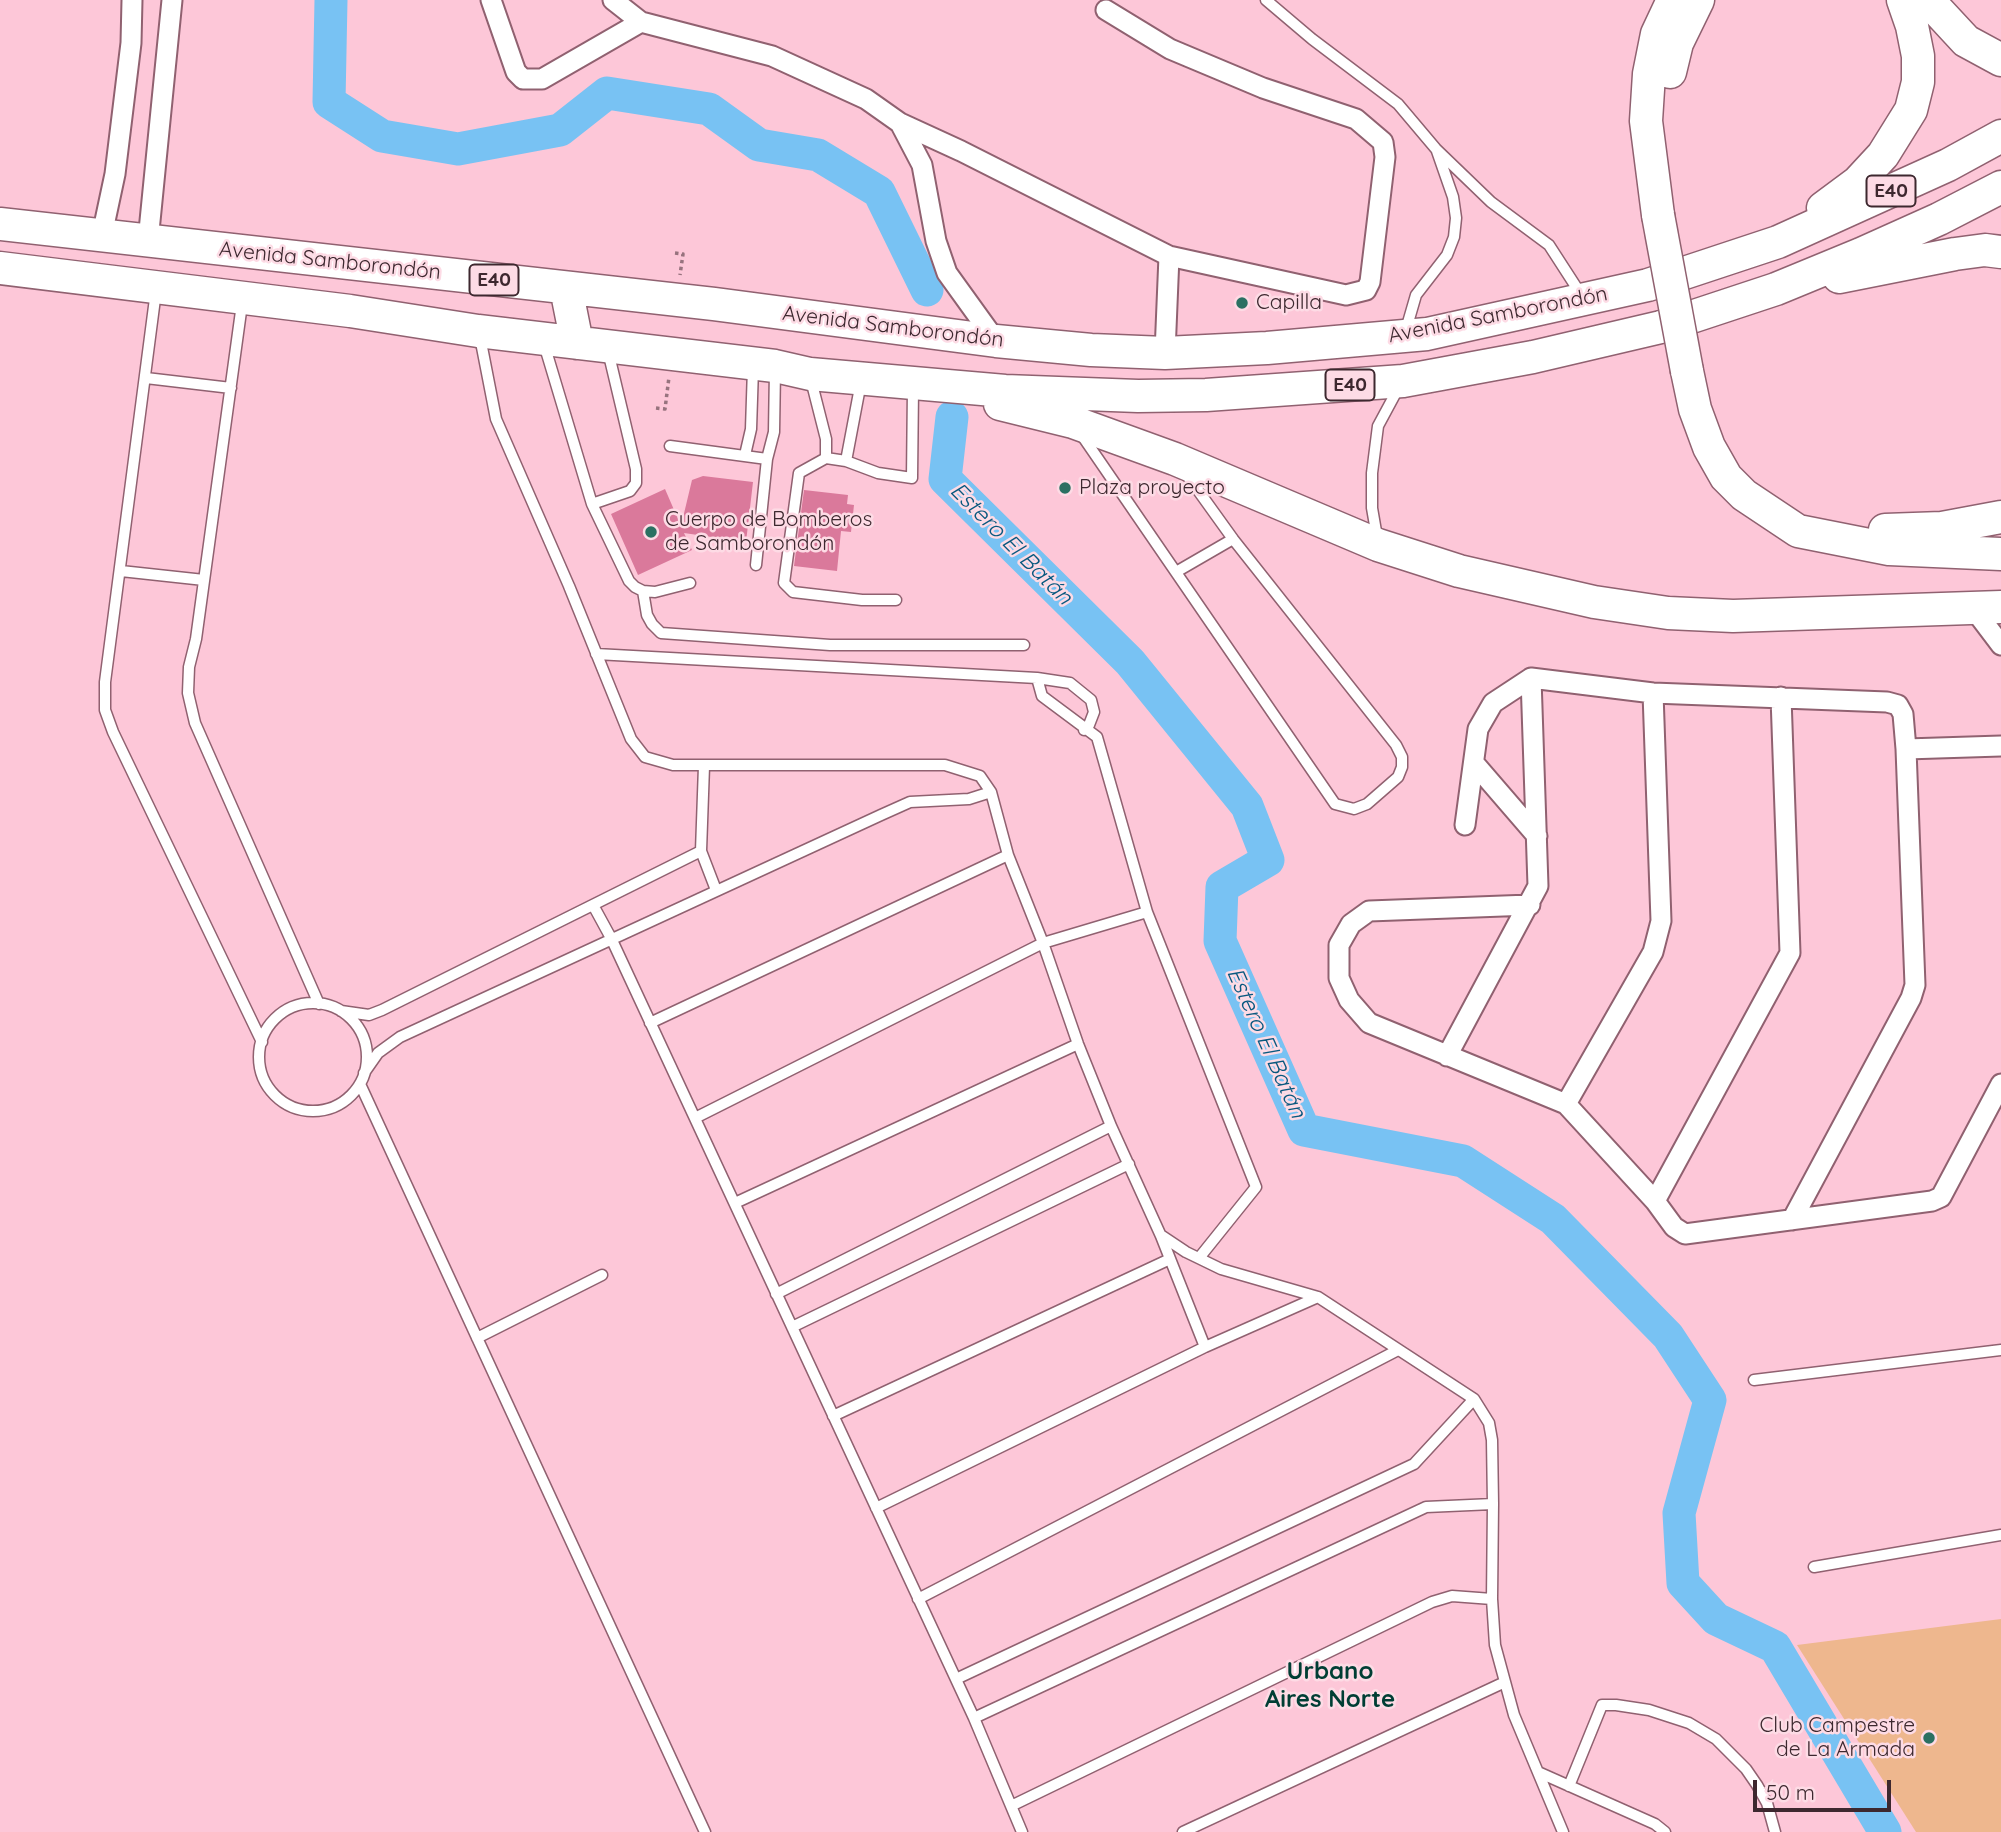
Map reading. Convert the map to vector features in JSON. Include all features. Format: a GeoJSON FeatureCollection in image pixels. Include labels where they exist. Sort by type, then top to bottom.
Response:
{"type":"FeatureCollection","features":[{"type":"Feature","properties":{"kind":"highway"},"geometry":{"type":"LineString","coordinates":[[1673,0],[1657,34],[1649,74],[1646,121],[1666,214],[1693,370],[1695,409],[1710,447],[1726,477],[1744,495],[1798,531],[1889,549],[2001,554]]}},
{"type":"Feature","properties":{"kind":"highway"},"geometry":{"type":"LineString","coordinates":[[1666,214],[1666,145],[1671,61],[1698,0]]}},
{"type":"Feature","properties":{"kind":"highway"},"geometry":{"type":"LineString","coordinates":[[1778,242],[1858,182],[1883,155],[1911,110],[1918,82],[1918,55],[1903,0]]}},
{"type":"Feature","properties":{"kind":"highway"},"geometry":{"type":"LineString","coordinates":[[1928,0],[1966,41],[2001,60]]}},
{"type":"Feature","properties":{"kind":"highway","name":"E40"},"geometry":{"type":"LineString","coordinates":[[1778,242],[1948,165],[2001,136]]}},
{"type":"Feature","properties":{"kind":"highway","name":"E40"},"geometry":{"type":"LineString","coordinates":[[0,268],[478,331],[764,365],[810,374],[1005,391],[1138,396],[1206,395],[1403,381],[1533,357],[1648,331],[1776,289],[1939,219],[2001,187]]}},
{"type":"Feature","properties":{"kind":"highway","name":"Avenida Samborondón"},"geometry":{"type":"LineString","coordinates":[[0,224],[714,304],[996,341],[1091,350],[1165,353],[1404,336],[1503,318],[1648,285],[1778,242]]}},
{"type":"Feature","properties":{"kind":"highway"},"geometry":{"type":"LineString","coordinates":[[1776,289],[1955,254],[1985,250],[2001,252]]}},
{"type":"Feature","properties":{"kind":"highway"},"geometry":{"type":"LineString","coordinates":[[566,288],[592,345]]}},
{"type":"Feature","properties":{"kind":"highway"},"geometry":{"type":"LineString","coordinates":[[1693,370],[1713,427],[1739,470],[1758,489],[1795,512],[1837,526],[1867,530],[2001,534]]}},
{"type":"Feature","properties":{"kind":"highway"},"geometry":{"type":"LineString","coordinates":[[913,382],[1073,422],[1175,459],[1378,545],[1459,571],[1594,603],[1668,613],[1757,615],[1987,608]]}},
{"type":"Feature","properties":{"kind":"highway"},"geometry":{"type":"LineString","coordinates":[[1867,530],[1942,528],[2001,517]]}},
{"type":"Feature","properties":{"kind":"street"},"geometry":{"type":"LineString","coordinates":[[102,235],[119,137],[131,43],[132,0]]}},
{"type":"Feature","properties":{"kind":"street"},"geometry":{"type":"LineString","coordinates":[[148,241],[172,0]]}},
{"type":"Feature","properties":{"kind":"street"},"geometry":{"type":"LineString","coordinates":[[491,0],[516,72],[523,79],[542,79],[641,22]]}},
{"type":"Feature","properties":{"kind":"street"},"geometry":{"type":"LineString","coordinates":[[613,0],[641,22],[772,57],[866,99],[900,123],[1169,256],[1346,295],[1366,290],[1370,282],[1385,158],[1382,142],[1356,119],[1263,88],[1170,49],[1105,10]]}},
{"type":"Feature","properties":{"kind":"street"},"geometry":{"type":"LineString","coordinates":[[900,123],[922,165],[936,241],[947,273],[996,341]]}},
{"type":"Feature","properties":{"kind":"street"},"geometry":{"type":"LineString","coordinates":[[1165,353],[1169,256]]}},
{"type":"Feature","properties":{"kind":"street"},"geometry":{"type":"LineString","coordinates":[[1987,608],[2001,645]]}},
{"type":"Feature","properties":{"kind":"street"},"geometry":{"type":"LineString","coordinates":[[1447,1056],[1538,886],[1531,678]]}},
{"type":"Feature","properties":{"kind":"street"},"geometry":{"type":"LineString","coordinates":[[1465,825],[1478,729],[1493,703],[1531,678],[1653,693],[1887,702],[1898,705],[1903,714],[1906,749],[1915,985],[1911,998],[1791,1220]]}},
{"type":"Feature","properties":{"kind":"street"},"geometry":{"type":"LineString","coordinates":[[1566,1104],[1653,952],[1661,921],[1653,693]]}},
{"type":"Feature","properties":{"kind":"street"},"geometry":{"type":"LineString","coordinates":[[1655,1200],[1790,953],[1780,697]]}},
{"type":"Feature","properties":{"kind":"street"},"geometry":{"type":"LineString","coordinates":[[1906,749],[2001,746]]}},
{"type":"Feature","properties":{"kind":"street"},"geometry":{"type":"LineString","coordinates":[[1474,763],[1537,836]]}},
{"type":"Feature","properties":{"kind":"street"},"geometry":{"type":"LineString","coordinates":[[1530,905],[1369,911],[1351,924],[1339,945],[1339,978],[1349,1000],[1369,1023],[1566,1104],[1655,1200],[1674,1227],[1685,1234],[1932,1201],[1941,1197],[2001,1084]]}},
{"type":"Feature","properties":{"kind":"lane"},"geometry":{"type":"LineString","coordinates":[[1266,0],[1312,39],[1398,104],[1436,149],[1491,202],[1549,245],[1584,299]]}},
{"type":"Feature","properties":{"kind":"lane"},"geometry":{"type":"LineString","coordinates":[[1404,336],[1416,295],[1447,255],[1454,237],[1456,218],[1453,197],[1436,149]]}},
{"type":"Feature","properties":{"kind":"lane"},"geometry":{"type":"LineString","coordinates":[[157,287],[104,710],[262,1042]]}},
{"type":"Feature","properties":{"kind":"lane"},"geometry":{"type":"LineString","coordinates":[[243,298],[196,639],[189,667],[188,693],[195,723],[318,1004]]}},
{"type":"Feature","properties":{"kind":"lane"},"geometry":{"type":"LineString","coordinates":[[478,331],[496,419],[631,739],[645,757],[673,765],[704,766],[946,765],[980,776],[991,792],[1008,855],[1043,943],[1078,1044],[1111,1126],[1161,1236],[1205,1347]]}},
{"type":"Feature","properties":{"kind":"lane"},"geometry":{"type":"LineString","coordinates":[[543,339],[592,504],[629,581],[643,591],[655,592],[690,583]]}},
{"type":"Feature","properties":{"kind":"lane"},"geometry":{"type":"LineString","coordinates":[[592,345],[636,469],[636,483],[630,491],[592,504]]}},
{"type":"Feature","properties":{"kind":"lane"},"geometry":{"type":"LineString","coordinates":[[745,455],[764,365]]}},
{"type":"Feature","properties":{"kind":"lane"},"geometry":{"type":"LineString","coordinates":[[756,565],[767,459],[774,432],[764,365]]}},
{"type":"Feature","properties":{"kind":"lane"},"geometry":{"type":"LineString","coordinates":[[810,374],[826,439],[826,458]]}},
{"type":"Feature","properties":{"kind":"lane"},"geometry":{"type":"LineString","coordinates":[[146,378],[231,388]]}},
{"type":"Feature","properties":{"kind":"lane"},"geometry":{"type":"LineString","coordinates":[[846,461],[862,378]]}},
{"type":"Feature","properties":{"kind":"lane"},"geometry":{"type":"LineString","coordinates":[[1378,545],[1371,508],[1371,473],[1378,426],[1403,381]]}},
{"type":"Feature","properties":{"kind":"lane"},"geometry":{"type":"LineString","coordinates":[[895,600],[862,600],[793,592],[784,583],[799,473],[826,458],[846,461],[878,473],[912,478],[913,382]]}},
{"type":"Feature","properties":{"kind":"lane"},"geometry":{"type":"LineString","coordinates":[[1073,422],[1335,804],[1354,808],[1367,804],[1398,777],[1402,757],[1396,745],[1234,539],[1175,459]]}},
{"type":"Feature","properties":{"kind":"lane"},"geometry":{"type":"LineString","coordinates":[[670,446],[767,459]]}},
{"type":"Feature","properties":{"kind":"lane"},"geometry":{"type":"LineString","coordinates":[[1176,572],[1234,539]]}},
{"type":"Feature","properties":{"kind":"lane"},"geometry":{"type":"LineString","coordinates":[[121,571],[204,580]]}},
{"type":"Feature","properties":{"kind":"lane"},"geometry":{"type":"LineString","coordinates":[[643,591],[647,615],[661,633],[830,645],[1024,645]]}},
{"type":"Feature","properties":{"kind":"lane"},"geometry":{"type":"LineString","coordinates":[[596,654],[1037,678],[1070,683],[1091,700],[1094,712],[1084,730]]}},
{"type":"Feature","properties":{"kind":"lane"},"geometry":{"type":"LineString","coordinates":[[1037,678],[1042,695],[1084,730],[1097,737],[1147,912],[1256,1187],[1199,1258]]}},
{"type":"Feature","properties":{"kind":"lane"},"geometry":{"type":"LineString","coordinates":[[704,766],[701,851],[716,890]]}},
{"type":"Feature","properties":{"kind":"lane"},"geometry":{"type":"LineString","coordinates":[[701,851],[382,1010],[369,1015],[341,1012],[308,1003],[282,1013],[272,1023],[262,1042],[260,1062],[263,1076],[274,1094],[291,1107],[318,1112],[332,1108],[345,1102],[378,1053],[400,1037],[910,802],[969,799],[991,792]]}},
{"type":"Feature","properties":{"kind":"lane"},"geometry":{"type":"LineString","coordinates":[[650,1023],[1008,855]]}},
{"type":"Feature","properties":{"kind":"lane"},"geometry":{"type":"LineString","coordinates":[[593,905],[956,1679],[1022,1832]]}},
{"type":"Feature","properties":{"kind":"lane"},"geometry":{"type":"LineString","coordinates":[[695,1118],[1043,943],[1147,912]]}},
{"type":"Feature","properties":{"kind":"lane"},"geometry":{"type":"LineString","coordinates":[[341,1012],[357,1026],[364,1039],[367,1052],[362,1079],[477,1338],[705,1832]]}},
{"type":"Feature","properties":{"kind":"lane"},"geometry":{"type":"LineString","coordinates":[[734,1203],[1078,1044]]}},
{"type":"Feature","properties":{"kind":"lane"},"geometry":{"type":"LineString","coordinates":[[776,1294],[1111,1126]]}},
{"type":"Feature","properties":{"kind":"lane"},"geometry":{"type":"LineString","coordinates":[[792,1326],[1129,1164]]}},
{"type":"Feature","properties":{"kind":"lane"},"geometry":{"type":"LineString","coordinates":[[1161,1236],[1221,1269],[1318,1297],[1474,1399],[1491,1431],[1492,1599],[1495,1645],[1514,1715],[1563,1832]]}},
{"type":"Feature","properties":{"kind":"lane"},"geometry":{"type":"LineString","coordinates":[[833,1416],[1170,1259]]}},
{"type":"Feature","properties":{"kind":"lane"},"geometry":{"type":"LineString","coordinates":[[477,1338],[602,1275]]}},
{"type":"Feature","properties":{"kind":"lane"},"geometry":{"type":"LineString","coordinates":[[876,1508],[1205,1347],[1318,1297]]}},
{"type":"Feature","properties":{"kind":"lane"},"geometry":{"type":"LineString","coordinates":[[918,1599],[1398,1350]]}},
{"type":"Feature","properties":{"kind":"lane"},"geometry":{"type":"LineString","coordinates":[[1754,1380],[2001,1350]]}},
{"type":"Feature","properties":{"kind":"lane"},"geometry":{"type":"LineString","coordinates":[[956,1679],[1414,1464],[1474,1399]]}},
{"type":"Feature","properties":{"kind":"lane"},"geometry":{"type":"LineString","coordinates":[[974,1718],[1426,1507],[1493,1504]]}},
{"type":"Feature","properties":{"kind":"lane"},"geometry":{"type":"LineString","coordinates":[[1815,1567],[2001,1535]]}},
{"type":"Feature","properties":{"kind":"lane"},"geometry":{"type":"LineString","coordinates":[[1011,1806],[1432,1602],[1452,1596],[1492,1599]]}},
{"type":"Feature","properties":{"kind":"lane"},"geometry":{"type":"LineString","coordinates":[[1183,1832],[1505,1682]]}},
{"type":"Feature","properties":{"kind":"lane"},"geometry":{"type":"LineString","coordinates":[[1569,1786],[1602,1705],[1649,1710],[1689,1723],[1716,1739],[1746,1769],[1757,1785],[1767,1803],[1776,1832]]}},
{"type":"Feature","properties":{"kind":"lane"},"geometry":{"type":"LineString","coordinates":[[1538,1772],[1655,1824],[1665,1832]]}},
{"type":"Feature","properties":{"kind":"path"},"geometry":{"type":"LineString","coordinates":[[675,253],[683,254]]}},
{"type":"Feature","properties":{"kind":"path"},"geometry":{"type":"LineString","coordinates":[[656,408],[665,409],[672,354]]}},
{"type":"Feature","properties":{"kind":"shaded area","name":"Club Campestre de La Armada"},"geometry":{"type":"Polygon","coordinates":[[[2001,1619],[2001,1832],[1916,1832],[1797,1645],[2001,1619]]]}},
{"type":"Feature","properties":{"kind":"building"},"geometry":{"type":"Polygon","coordinates":[[[703,476],[753,482],[746,542],[684,533],[692,550],[638,575],[611,514],[665,489],[681,526],[692,480],[703,476]]]}},
{"type":"Feature","properties":{"kind":"building"},"geometry":{"type":"Polygon","coordinates":[[[804,490],[848,495],[847,504],[854,505],[851,532],[841,531],[837,571],[794,566],[804,490]]]}},
{"type":"Feature","properties":{"kind":"waterway","name":"Estero El Batán"},"geometry":{"type":"LineString","coordinates":[[331,0],[329,102],[382,136],[458,149],[560,130],[607,93],[709,109],[759,145],[818,155],[879,192],[927,290]]}},
{"type":"Feature","properties":{"kind":"waterway","name":"Estero El Batán"},"geometry":{"type":"LineString","coordinates":[[952,417],[945,479],[1130,662],[1247,806],[1268,860],[1222,887],[1220,941],[1304,1130],[1463,1161],[1553,1219],[1668,1336],[1710,1400],[1679,1513],[1683,1583],[1716,1619],[1775,1647],[1885,1832]]}},
{"type":"Feature","properties":{"kind":"place","name":"Capilla"},"geometry":{"type":"Point","coordinates":[1242,303]}},
{"type":"Feature","properties":{"kind":"place","name":"Plaza proyecto"},"geometry":{"type":"Point","coordinates":[1065,488]}},
{"type":"Feature","properties":{"kind":"place","name":"Cuerpo de Bomberos de Samborondón"},"geometry":{"type":"Point","coordinates":[651,532]}},
{"type":"Feature","properties":{"kind":"place","name":"Club Campestre de La Armada"},"geometry":{"type":"Point","coordinates":[1929,1738]}},
{"type":"Feature","properties":{"kind":"district","name":"Urbano Aires Norte"},"geometry":{"type":"Point","coordinates":[1330,1686]}}]}
